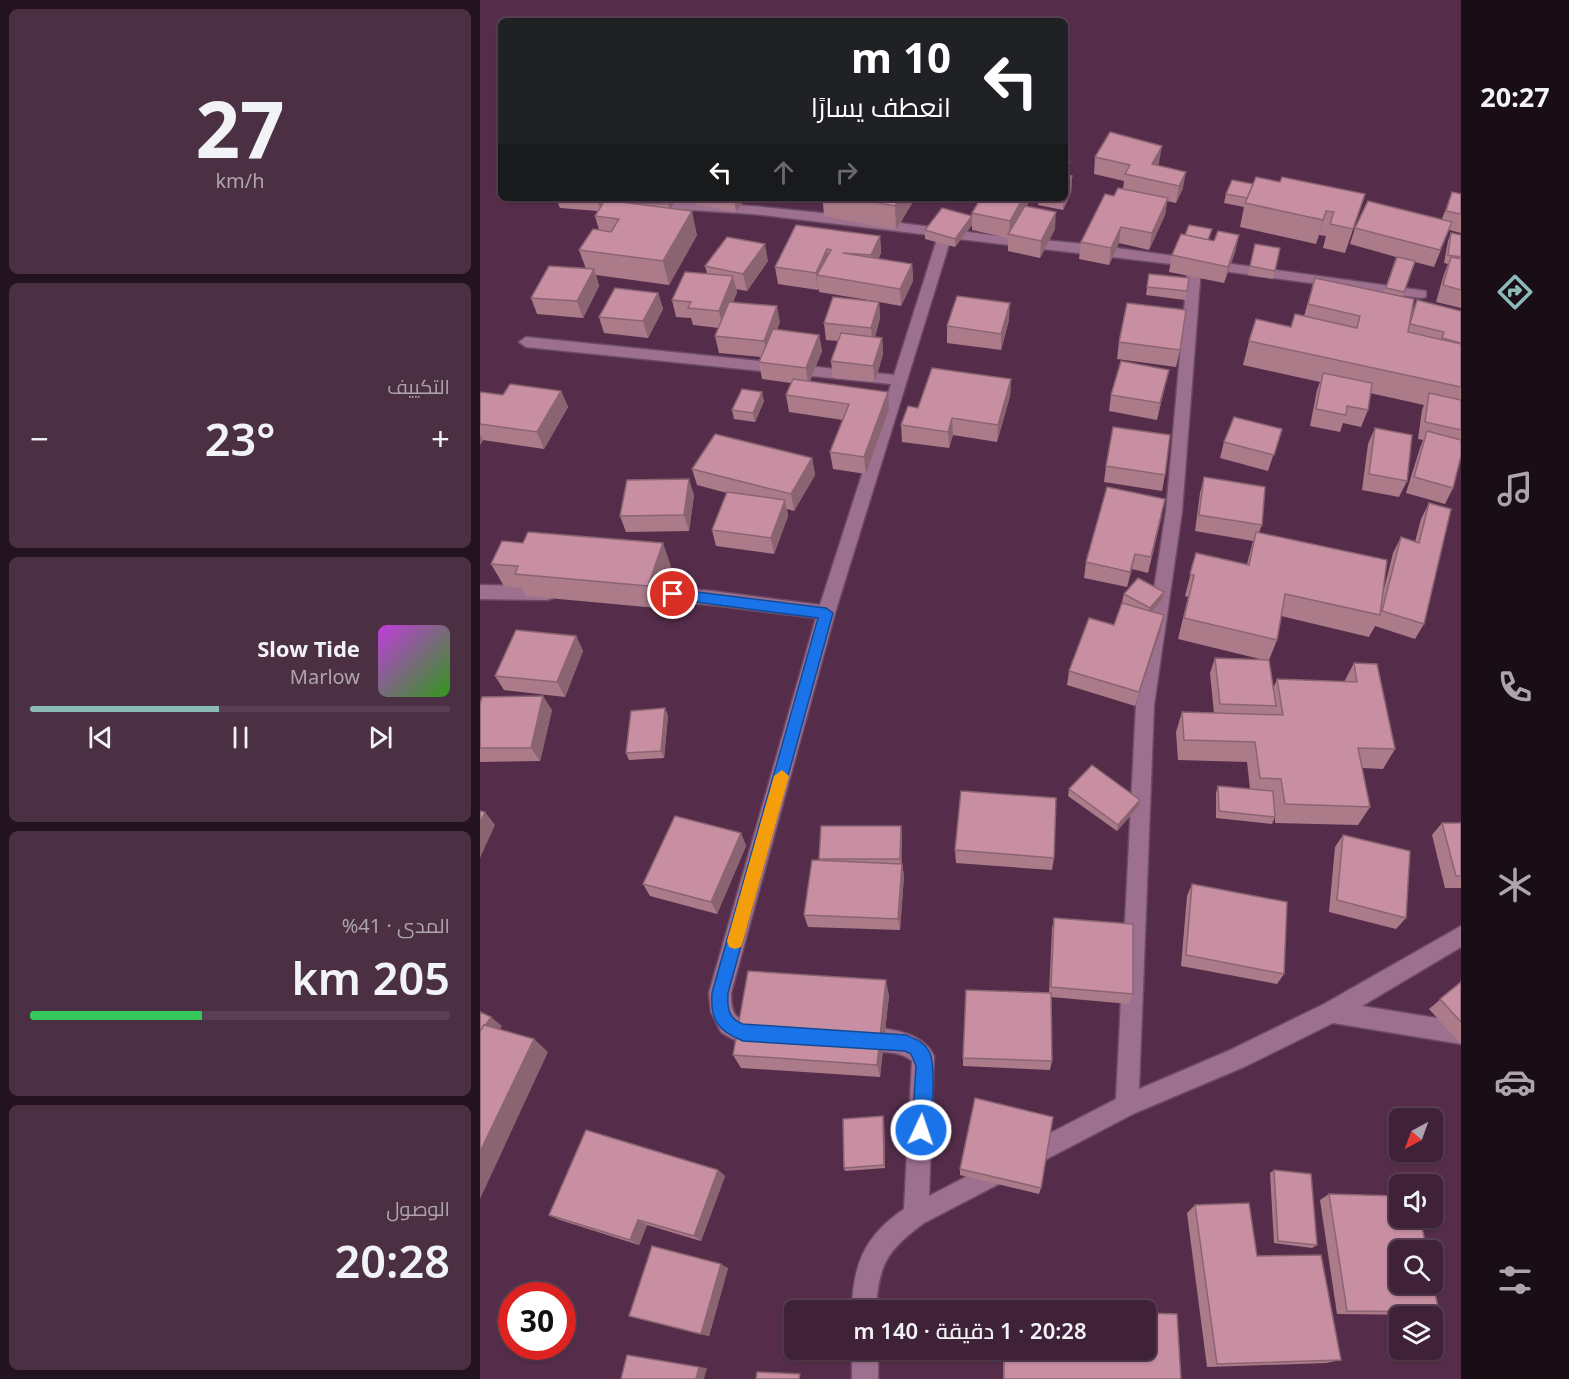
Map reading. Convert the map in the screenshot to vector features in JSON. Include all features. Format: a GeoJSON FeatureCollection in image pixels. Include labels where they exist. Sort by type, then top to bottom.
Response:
{"type":"FeatureCollection","features":[{"type":"Feature","properties":{"kind":"street"},"geometry":{"type":"LineString","coordinates":[[614,201],[753,210],[946,232],[1420,294]]}},
{"type":"Feature","properties":{"kind":"street"},"geometry":{"type":"LineString","coordinates":[[777,1035],[743,1032],[731,1028],[719,1007],[720,993],[826,613],[946,232]]}},
{"type":"Feature","properties":{"kind":"street"},"geometry":{"type":"LineString","coordinates":[[1127,1106],[1145,705],[1174,511],[1195,263]]}},
{"type":"Feature","properties":{"kind":"street"},"geometry":{"type":"LineString","coordinates":[[526,342],[900,380]]}},
{"type":"Feature","properties":{"kind":"street"},"geometry":{"type":"LineString","coordinates":[[480,592],[561,593]]}},
{"type":"Feature","properties":{"kind":"street"},"geometry":{"type":"LineString","coordinates":[[618,592],[653,592],[826,613]]}},
{"type":"Feature","properties":{"kind":"street"},"geometry":{"type":"LineString","coordinates":[[865,1300],[868,1267],[876,1249],[891,1232],[916,1215],[1127,1106],[1236,1059],[1332,1012],[1461,936]]}},
{"type":"Feature","properties":{"kind":"street"},"geometry":{"type":"LineString","coordinates":[[1332,1012],[1461,1033]]}},
{"type":"Feature","properties":{"kind":"street"},"geometry":{"type":"LineString","coordinates":[[835,1039],[906,1043],[917,1048],[923,1056],[916,1215]]}},
{"type":"Feature","properties":{"kind":"street"},"geometry":{"type":"LineString","coordinates":[[865,1360],[865,1379]]}},
{"type":"Feature","properties":{"kind":"building"},"geometry":{"type":"Polygon","coordinates":[[[1110,132],[1162,146],[1152,164],[1186,172],[1179,186],[1125,174],[1130,165],[1095,157],[1110,132]]]}},
{"type":"Feature","properties":{"kind":"building"},"geometry":{"type":"Polygon","coordinates":[[[1256,177],[1280,182],[1282,177],[1365,194],[1353,229],[1330,224],[1334,212],[1326,211],[1323,220],[1245,203],[1256,177]]]}},
{"type":"Feature","properties":{"kind":"building"},"geometry":{"type":"Polygon","coordinates":[[[1232,180],[1253,184],[1247,198],[1226,194],[1232,180]]]}},
{"type":"Feature","properties":{"kind":"building"},"geometry":{"type":"Polygon","coordinates":[[[1118,188],[1168,198],[1152,233],[1121,227],[1111,248],[1081,242],[1105,194],[1114,196],[1118,188]]]}},
{"type":"Feature","properties":{"kind":"building"},"geometry":{"type":"Polygon","coordinates":[[[1452,192],[1461,194],[1461,214],[1446,211],[1452,192]]]}},
{"type":"Feature","properties":{"kind":"building"},"geometry":{"type":"Polygon","coordinates":[[[604,201],[692,211],[663,261],[579,250],[593,229],[611,232],[619,219],[595,216],[604,201]]]}},
{"type":"Feature","properties":{"kind":"building"},"geometry":{"type":"Polygon","coordinates":[[[635,201],[670,201],[668,204],[634,203],[635,201]]]}},
{"type":"Feature","properties":{"kind":"building"},"geometry":{"type":"Polygon","coordinates":[[[869,201],[898,201],[895,206],[869,201]]]}},
{"type":"Feature","properties":{"kind":"building"},"geometry":{"type":"Polygon","coordinates":[[[979,201],[1021,201],[1010,221],[972,213],[979,201]]]}},
{"type":"Feature","properties":{"kind":"building"},"geometry":{"type":"Polygon","coordinates":[[[1368,201],[1452,222],[1440,250],[1355,228],[1368,201]]]}},
{"type":"Feature","properties":{"kind":"building"},"geometry":{"type":"Polygon","coordinates":[[[1025,206],[1056,212],[1041,241],[1008,234],[1025,206]]]}},
{"type":"Feature","properties":{"kind":"building"},"geometry":{"type":"Polygon","coordinates":[[[942,208],[972,216],[955,239],[925,230],[942,208]]]}},
{"type":"Feature","properties":{"kind":"building"},"geometry":{"type":"Polygon","coordinates":[[[796,225],[880,236],[871,255],[843,253],[912,264],[900,289],[817,275],[831,250],[827,249],[816,273],[775,267],[796,225]]]}},
{"type":"Feature","properties":{"kind":"building"},"geometry":{"type":"Polygon","coordinates":[[[1189,225],[1212,229],[1208,240],[1185,235],[1189,225]]]}},
{"type":"Feature","properties":{"kind":"building"},"geometry":{"type":"Polygon","coordinates":[[[1218,231],[1239,235],[1228,267],[1172,255],[1181,234],[1214,241],[1218,231]]]}},
{"type":"Feature","properties":{"kind":"building"},"geometry":{"type":"Polygon","coordinates":[[[1451,233],[1461,235],[1461,257],[1448,255],[1451,233]]]}},
{"type":"Feature","properties":{"kind":"building"},"geometry":{"type":"Polygon","coordinates":[[[727,237],[765,244],[743,274],[705,266],[727,237]]]}},
{"type":"Feature","properties":{"kind":"building"},"geometry":{"type":"Polygon","coordinates":[[[1255,244],[1280,248],[1275,271],[1250,266],[1255,244]]]}},
{"type":"Feature","properties":{"kind":"building"},"geometry":{"type":"Polygon","coordinates":[[[1397,257],[1415,261],[1404,292],[1386,288],[1397,257]]]}},
{"type":"Feature","properties":{"kind":"building"},"geometry":{"type":"Polygon","coordinates":[[[1451,257],[1461,259],[1461,290],[1443,285],[1451,257]]]}},
{"type":"Feature","properties":{"kind":"building"},"geometry":{"type":"Polygon","coordinates":[[[549,266],[594,269],[577,301],[531,298],[549,266]]]}},
{"type":"Feature","properties":{"kind":"building"},"geometry":{"type":"Polygon","coordinates":[[[685,272],[733,276],[719,311],[688,308],[691,302],[672,300],[685,272]]]}},
{"type":"Feature","properties":{"kind":"building"},"geometry":{"type":"Polygon","coordinates":[[[1149,274],[1189,278],[1187,291],[1147,287],[1149,274]]]}},
{"type":"Feature","properties":{"kind":"building"},"geometry":{"type":"Polygon","coordinates":[[[1315,278],[1414,299],[1408,332],[1461,344],[1461,387],[1249,341],[1256,319],[1291,327],[1295,314],[1357,328],[1360,316],[1308,304],[1315,278]]]}},
{"type":"Feature","properties":{"kind":"building"},"geometry":{"type":"Polygon","coordinates":[[[615,288],[658,293],[643,321],[599,317],[615,288]]]}},
{"type":"Feature","properties":{"kind":"building"},"geometry":{"type":"Polygon","coordinates":[[[957,296],[1010,303],[1001,334],[947,326],[957,296]]]}},
{"type":"Feature","properties":{"kind":"building"},"geometry":{"type":"Polygon","coordinates":[[[833,297],[879,302],[871,328],[824,323],[833,297]]]}},
{"type":"Feature","properties":{"kind":"building"},"geometry":{"type":"Polygon","coordinates":[[[1417,300],[1461,311],[1461,343],[1442,338],[1444,332],[1410,324],[1417,300]]]}},
{"type":"Feature","properties":{"kind":"building"},"geometry":{"type":"Polygon","coordinates":[[[729,302],[777,306],[764,341],[715,336],[729,302]]]}},
{"type":"Feature","properties":{"kind":"building"},"geometry":{"type":"Polygon","coordinates":[[[1127,303],[1186,310],[1180,350],[1119,342],[1127,303]]]}},
{"type":"Feature","properties":{"kind":"building"},"geometry":{"type":"Polygon","coordinates":[[[773,329],[819,335],[806,368],[759,362],[773,329]]]}},
{"type":"Feature","properties":{"kind":"building"},"geometry":{"type":"Polygon","coordinates":[[[841,333],[882,338],[873,366],[831,361],[841,333]]]}},
{"type":"Feature","properties":{"kind":"building"},"geometry":{"type":"Polygon","coordinates":[[[1121,361],[1169,370],[1160,403],[1111,395],[1121,361]]]}},
{"type":"Feature","properties":{"kind":"building"},"geometry":{"type":"Polygon","coordinates":[[[932,368],[1011,379],[998,425],[952,418],[948,432],[901,425],[908,406],[918,408],[932,368]]]}},
{"type":"Feature","properties":{"kind":"building"},"geometry":{"type":"Polygon","coordinates":[[[1323,373],[1372,383],[1368,410],[1347,406],[1346,415],[1316,409],[1323,373]]]}},
{"type":"Feature","properties":{"kind":"building"},"geometry":{"type":"Polygon","coordinates":[[[793,379],[888,392],[864,457],[830,452],[849,404],[786,395],[793,379]]]}},
{"type":"Feature","properties":{"kind":"building"},"geometry":{"type":"Polygon","coordinates":[[[510,384],[561,391],[537,432],[480,424],[480,392],[503,395],[510,384]]]}},
{"type":"Feature","properties":{"kind":"building"},"geometry":{"type":"Polygon","coordinates":[[[742,389],[762,392],[753,413],[732,410],[742,389]]]}},
{"type":"Feature","properties":{"kind":"building"},"geometry":{"type":"Polygon","coordinates":[[[1429,393],[1461,400],[1461,430],[1425,422],[1429,393]]]}},
{"type":"Feature","properties":{"kind":"building"},"geometry":{"type":"Polygon","coordinates":[[[1234,417],[1282,429],[1274,455],[1224,442],[1234,417]]]}},
{"type":"Feature","properties":{"kind":"building"},"geometry":{"type":"Polygon","coordinates":[[[1113,427],[1170,435],[1165,475],[1106,466],[1113,427]]]}},
{"type":"Feature","properties":{"kind":"building"},"geometry":{"type":"Polygon","coordinates":[[[1375,428],[1412,435],[1407,481],[1369,474],[1375,428]]]}},
{"type":"Feature","properties":{"kind":"building"},"geometry":{"type":"Polygon","coordinates":[[[1427,431],[1461,440],[1461,456],[1453,488],[1414,477],[1427,431]]]}},
{"type":"Feature","properties":{"kind":"building"},"geometry":{"type":"Polygon","coordinates":[[[715,434],[812,458],[791,494],[692,469],[715,434]]]}},
{"type":"Feature","properties":{"kind":"building"},"geometry":{"type":"Polygon","coordinates":[[[1204,477],[1265,487],[1262,525],[1199,515],[1204,477]]]}},
{"type":"Feature","properties":{"kind":"building"},"geometry":{"type":"Polygon","coordinates":[[[689,479],[684,515],[620,516],[627,480],[689,479]]]}},
{"type":"Feature","properties":{"kind":"building"},"geometry":{"type":"Polygon","coordinates":[[[1107,487],[1165,499],[1151,557],[1135,554],[1130,572],[1086,562],[1107,487]]]}},
{"type":"Feature","properties":{"kind":"building"},"geometry":{"type":"Polygon","coordinates":[[[727,492],[785,500],[771,538],[712,530],[727,492]]]}},
{"type":"Feature","properties":{"kind":"building"},"geometry":{"type":"Polygon","coordinates":[[[1429,503],[1451,509],[1424,624],[1382,611],[1401,537],[1419,543],[1429,503]]]}},
{"type":"Feature","properties":{"kind":"building"},"geometry":{"type":"Polygon","coordinates":[[[528,532],[663,543],[648,586],[515,574],[518,566],[491,564],[502,541],[523,543],[528,532]]]}},
{"type":"Feature","properties":{"kind":"building"},"geometry":{"type":"Polygon","coordinates":[[[1256,532],[1387,560],[1380,615],[1285,594],[1277,640],[1184,618],[1194,575],[1190,574],[1196,553],[1249,565],[1256,532]]]}},
{"type":"Feature","properties":{"kind":"building"},"geometry":{"type":"Polygon","coordinates":[[[1138,578],[1164,592],[1150,608],[1124,594],[1138,578]]]}},
{"type":"Feature","properties":{"kind":"building"},"geometry":{"type":"Polygon","coordinates":[[[1122,603],[1164,615],[1139,692],[1069,671],[1089,618],[1114,625],[1122,603]]]}},
{"type":"Feature","properties":{"kind":"building"},"geometry":{"type":"Polygon","coordinates":[[[516,630],[576,636],[557,682],[495,676],[516,630]]]}},
{"type":"Feature","properties":{"kind":"building"},"geometry":{"type":"Polygon","coordinates":[[[1215,658],[1269,660],[1276,706],[1220,704],[1215,658]]]}},
{"type":"Feature","properties":{"kind":"building"},"geometry":{"type":"Polygon","coordinates":[[[1354,663],[1377,664],[1395,749],[1358,748],[1370,807],[1285,804],[1281,779],[1260,778],[1255,742],[1184,740],[1182,712],[1283,715],[1277,679],[1357,682],[1354,663]]]}},
{"type":"Feature","properties":{"kind":"building"},"geometry":{"type":"Polygon","coordinates":[[[543,696],[531,748],[480,748],[482,697],[543,696]]]}},
{"type":"Feature","properties":{"kind":"building"},"geometry":{"type":"Polygon","coordinates":[[[665,708],[661,751],[626,753],[631,711],[665,708]]]}},
{"type":"Feature","properties":{"kind":"building"},"geometry":{"type":"Polygon","coordinates":[[[1092,765],[1140,800],[1118,825],[1069,789],[1092,765]]]}},
{"type":"Feature","properties":{"kind":"building"},"geometry":{"type":"Polygon","coordinates":[[[1218,786],[1273,791],[1275,817],[1219,811],[1218,786]]]}},
{"type":"Feature","properties":{"kind":"building"},"geometry":{"type":"Polygon","coordinates":[[[961,791],[1056,798],[1054,858],[955,850],[961,791]]]}},
{"type":"Feature","properties":{"kind":"building"},"geometry":{"type":"Polygon","coordinates":[[[480,811],[485,812],[480,823],[480,811]]]}},
{"type":"Feature","properties":{"kind":"building"},"geometry":{"type":"Polygon","coordinates":[[[675,816],[741,833],[711,902],[643,884],[675,816]]]}},
{"type":"Feature","properties":{"kind":"building"},"geometry":{"type":"Polygon","coordinates":[[[1442,823],[1461,823],[1461,876],[1456,876],[1442,823]]]}},
{"type":"Feature","properties":{"kind":"building"},"geometry":{"type":"Polygon","coordinates":[[[821,826],[901,826],[900,859],[819,859],[821,826]]]}},
{"type":"Feature","properties":{"kind":"building"},"geometry":{"type":"Polygon","coordinates":[[[1343,835],[1410,851],[1406,918],[1337,900],[1343,835]]]}},
{"type":"Feature","properties":{"kind":"building"},"geometry":{"type":"Polygon","coordinates":[[[812,860],[902,864],[898,919],[804,915],[812,860]]]}},
{"type":"Feature","properties":{"kind":"building"},"geometry":{"type":"Polygon","coordinates":[[[1192,884],[1287,902],[1284,974],[1186,955],[1192,884]]]}},
{"type":"Feature","properties":{"kind":"building"},"geometry":{"type":"Polygon","coordinates":[[[1054,918],[1133,924],[1133,994],[1051,987],[1054,918]]]}},
{"type":"Feature","properties":{"kind":"building"},"geometry":{"type":"Polygon","coordinates":[[[748,971],[886,980],[877,1065],[733,1055],[748,971]]]}},
{"type":"Feature","properties":{"kind":"building"},"geometry":{"type":"Polygon","coordinates":[[[1461,982],[1461,1022],[1440,999],[1461,982]]]}},
{"type":"Feature","properties":{"kind":"building"},"geometry":{"type":"Polygon","coordinates":[[[966,990],[1051,993],[1052,1061],[963,1058],[966,990]]]}},
{"type":"Feature","properties":{"kind":"building"},"geometry":{"type":"Polygon","coordinates":[[[480,1012],[491,1017],[480,1032],[480,1012]]]}},
{"type":"Feature","properties":{"kind":"building"},"geometry":{"type":"Polygon","coordinates":[[[484,1025],[534,1039],[480,1152],[480,1032],[484,1025]]]}},
{"type":"Feature","properties":{"kind":"building"},"geometry":{"type":"Polygon","coordinates":[[[975,1098],[1053,1117],[1041,1188],[960,1169],[975,1098]]]}},
{"type":"Feature","properties":{"kind":"building"},"geometry":{"type":"Polygon","coordinates":[[[883,1116],[884,1165],[844,1168],[843,1119],[883,1116]]]}},
{"type":"Feature","properties":{"kind":"building"},"geometry":{"type":"Polygon","coordinates":[[[586,1130],[718,1170],[694,1236],[638,1220],[630,1240],[549,1215],[586,1130]]]}},
{"type":"Feature","properties":{"kind":"building"},"geometry":{"type":"Polygon","coordinates":[[[1274,1170],[1311,1174],[1317,1245],[1278,1241],[1274,1170]]]}},
{"type":"Feature","properties":{"kind":"building"},"geometry":{"type":"Polygon","coordinates":[[[1329,1194],[1389,1196],[1389,1228],[1422,1228],[1425,1240],[1389,1240],[1389,1294],[1435,1294],[1438,1306],[1389,1306],[1389,1311],[1347,1311],[1329,1194]]]}},
{"type":"Feature","properties":{"kind":"building"},"geometry":{"type":"Polygon","coordinates":[[[1249,1203],[1257,1256],[1321,1255],[1341,1360],[1217,1364],[1195,1205],[1249,1203]]]}},
{"type":"Feature","properties":{"kind":"building"},"geometry":{"type":"Polygon","coordinates":[[[652,1246],[721,1264],[701,1334],[629,1316],[652,1246]]]}},
{"type":"Feature","properties":{"kind":"building"},"geometry":{"type":"Polygon","coordinates":[[[1156,1313],[1177,1314],[1181,1379],[1004,1379],[1004,1360],[1156,1360],[1156,1313]]]}},
{"type":"Feature","properties":{"kind":"building"},"geometry":{"type":"Polygon","coordinates":[[[627,1355],[699,1367],[696,1379],[621,1379],[627,1355]]]}},
{"type":"Feature","properties":{"kind":"building"},"geometry":{"type":"Polygon","coordinates":[[[757,1372],[800,1374],[799,1379],[756,1379],[757,1372]]]}},
{"type":"Feature","properties":{"kind":"slow traffic"},"geometry":{"type":"LineString","coordinates":[[735,941],[782,776]]}},
{"type":"Feature","properties":{"kind":"route"},"geometry":{"type":"LineString","coordinates":[[673,594],[826,613],[720,993],[719,1007],[723,1018],[731,1028],[743,1032],[906,1043],[917,1048],[923,1056],[924,1066],[921,1130]]}}]}
